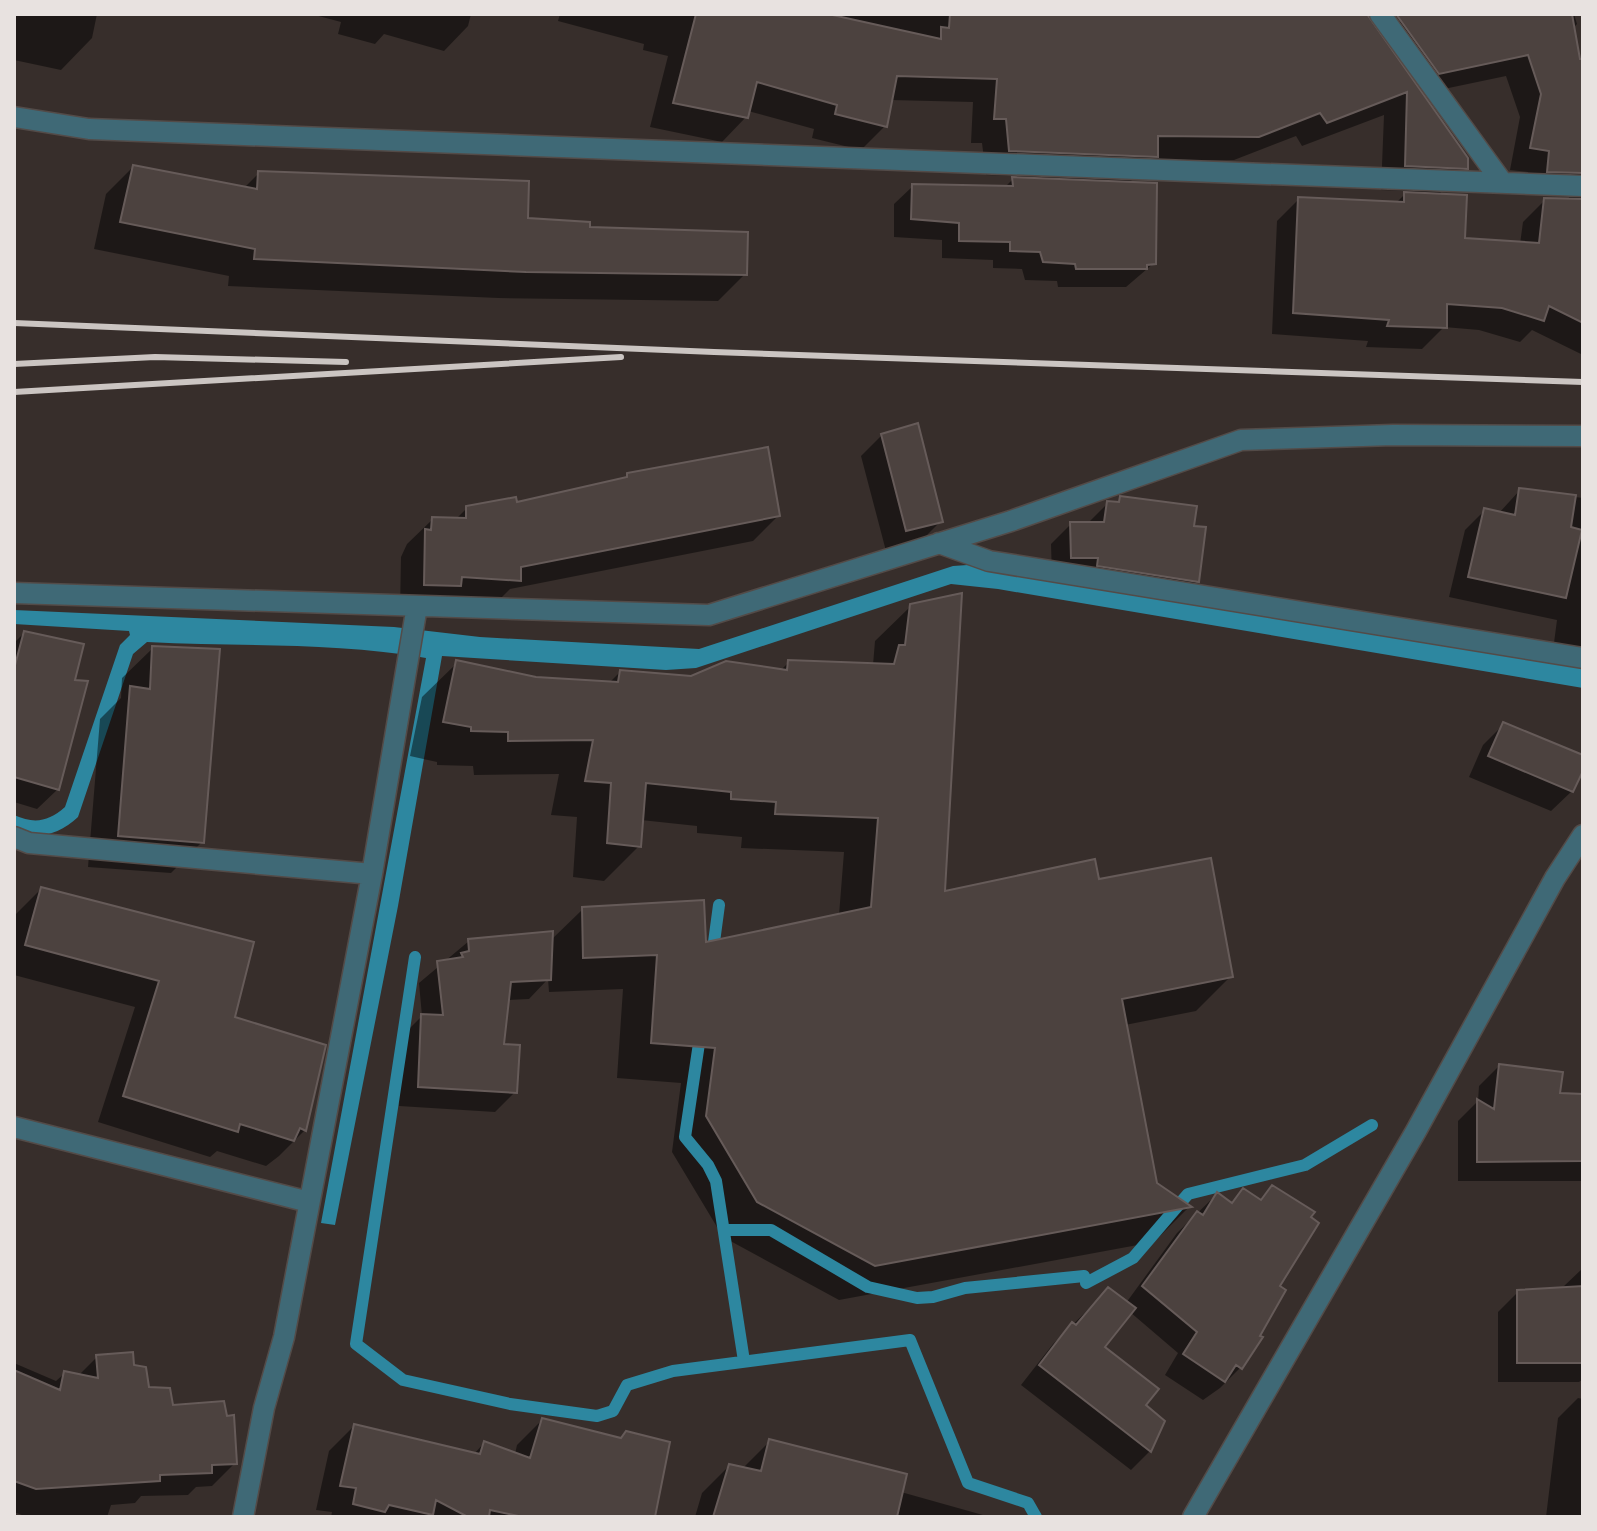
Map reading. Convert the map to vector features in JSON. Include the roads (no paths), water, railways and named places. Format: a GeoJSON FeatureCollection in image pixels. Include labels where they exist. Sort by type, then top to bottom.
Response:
{"type":"FeatureCollection","features":[{"type":"Feature","properties":{"kind":"street"},"geometry":{"type":"LineString","coordinates":[[1380,14],[1502,182]]}},
{"type":"Feature","properties":{"kind":"street"},"geometry":{"type":"LineString","coordinates":[[14,117],[89,129],[1583,186]]}},
{"type":"Feature","properties":{"kind":"street"},"geometry":{"type":"LineString","coordinates":[[14,593],[709,615],[939,543],[1241,440],[1393,435],[1583,436]]}},
{"type":"Feature","properties":{"kind":"street"},"geometry":{"type":"LineString","coordinates":[[939,543],[989,561],[1583,658]]}},
{"type":"Feature","properties":{"kind":"street"},"geometry":{"type":"LineString","coordinates":[[243,1517],[264,1408],[284,1337],[372,874],[417,606]]}},
{"type":"Feature","properties":{"kind":"street"},"geometry":{"type":"LineString","coordinates":[[1193,1517],[1583,835]]}},
{"type":"Feature","properties":{"kind":"street"},"geometry":{"type":"LineString","coordinates":[[14,837],[29,843],[372,874]]}},
{"type":"Feature","properties":{"kind":"street"},"geometry":{"type":"LineString","coordinates":[[14,1127],[309,1202]]}},
{"type":"Feature","properties":{"kind":"water"},"geometry":{"type":"Polygon","coordinates":[[[982,564],[1583,667],[1583,688],[998,589],[951,584],[696,668],[666,670],[442,656],[398,906],[335,1225],[321,1223],[426,658],[357,649],[147,642],[133,654],[78,817],[64,828],[40,836],[14,832],[14,815],[41,820],[65,807],[120,645],[130,635],[129,631],[14,624],[14,610],[394,627],[480,637],[699,649],[953,566],[982,564]]]}},
{"type":"Feature","properties":{"kind":"waterway"},"geometry":{"type":"LineString","coordinates":[[712,957],[719,905]]}},
{"type":"Feature","properties":{"kind":"waterway"},"geometry":{"type":"LineString","coordinates":[[415,957],[356,1344],[403,1380],[510,1404],[597,1416],[613,1411],[627,1385],[673,1371],[910,1340],[968,1483],[1028,1503],[1036,1517]]}},
{"type":"Feature","properties":{"kind":"waterway"},"geometry":{"type":"LineString","coordinates":[[701,1030],[685,1137],[708,1165],[716,1181],[744,1361]]}},
{"type":"Feature","properties":{"kind":"waterway"},"geometry":{"type":"LineString","coordinates":[[1086,1283],[1133,1258],[1188,1194],[1305,1165],[1372,1125]]}},
{"type":"Feature","properties":{"kind":"waterway"},"geometry":{"type":"LineString","coordinates":[[725,1230],[771,1230],[868,1287],[917,1298],[965,1288],[1084,1276]]}},
{"type":"Feature","properties":{"kind":"railway"},"geometry":{"type":"LineString","coordinates":[[14,323],[714,352],[1583,382]]}},
{"type":"Feature","properties":{"kind":"railway"},"geometry":{"type":"LineString","coordinates":[[14,364],[155,357],[346,362]]}},
{"type":"Feature","properties":{"kind":"railway"},"geometry":{"type":"LineString","coordinates":[[14,392],[621,357]]}}]}
